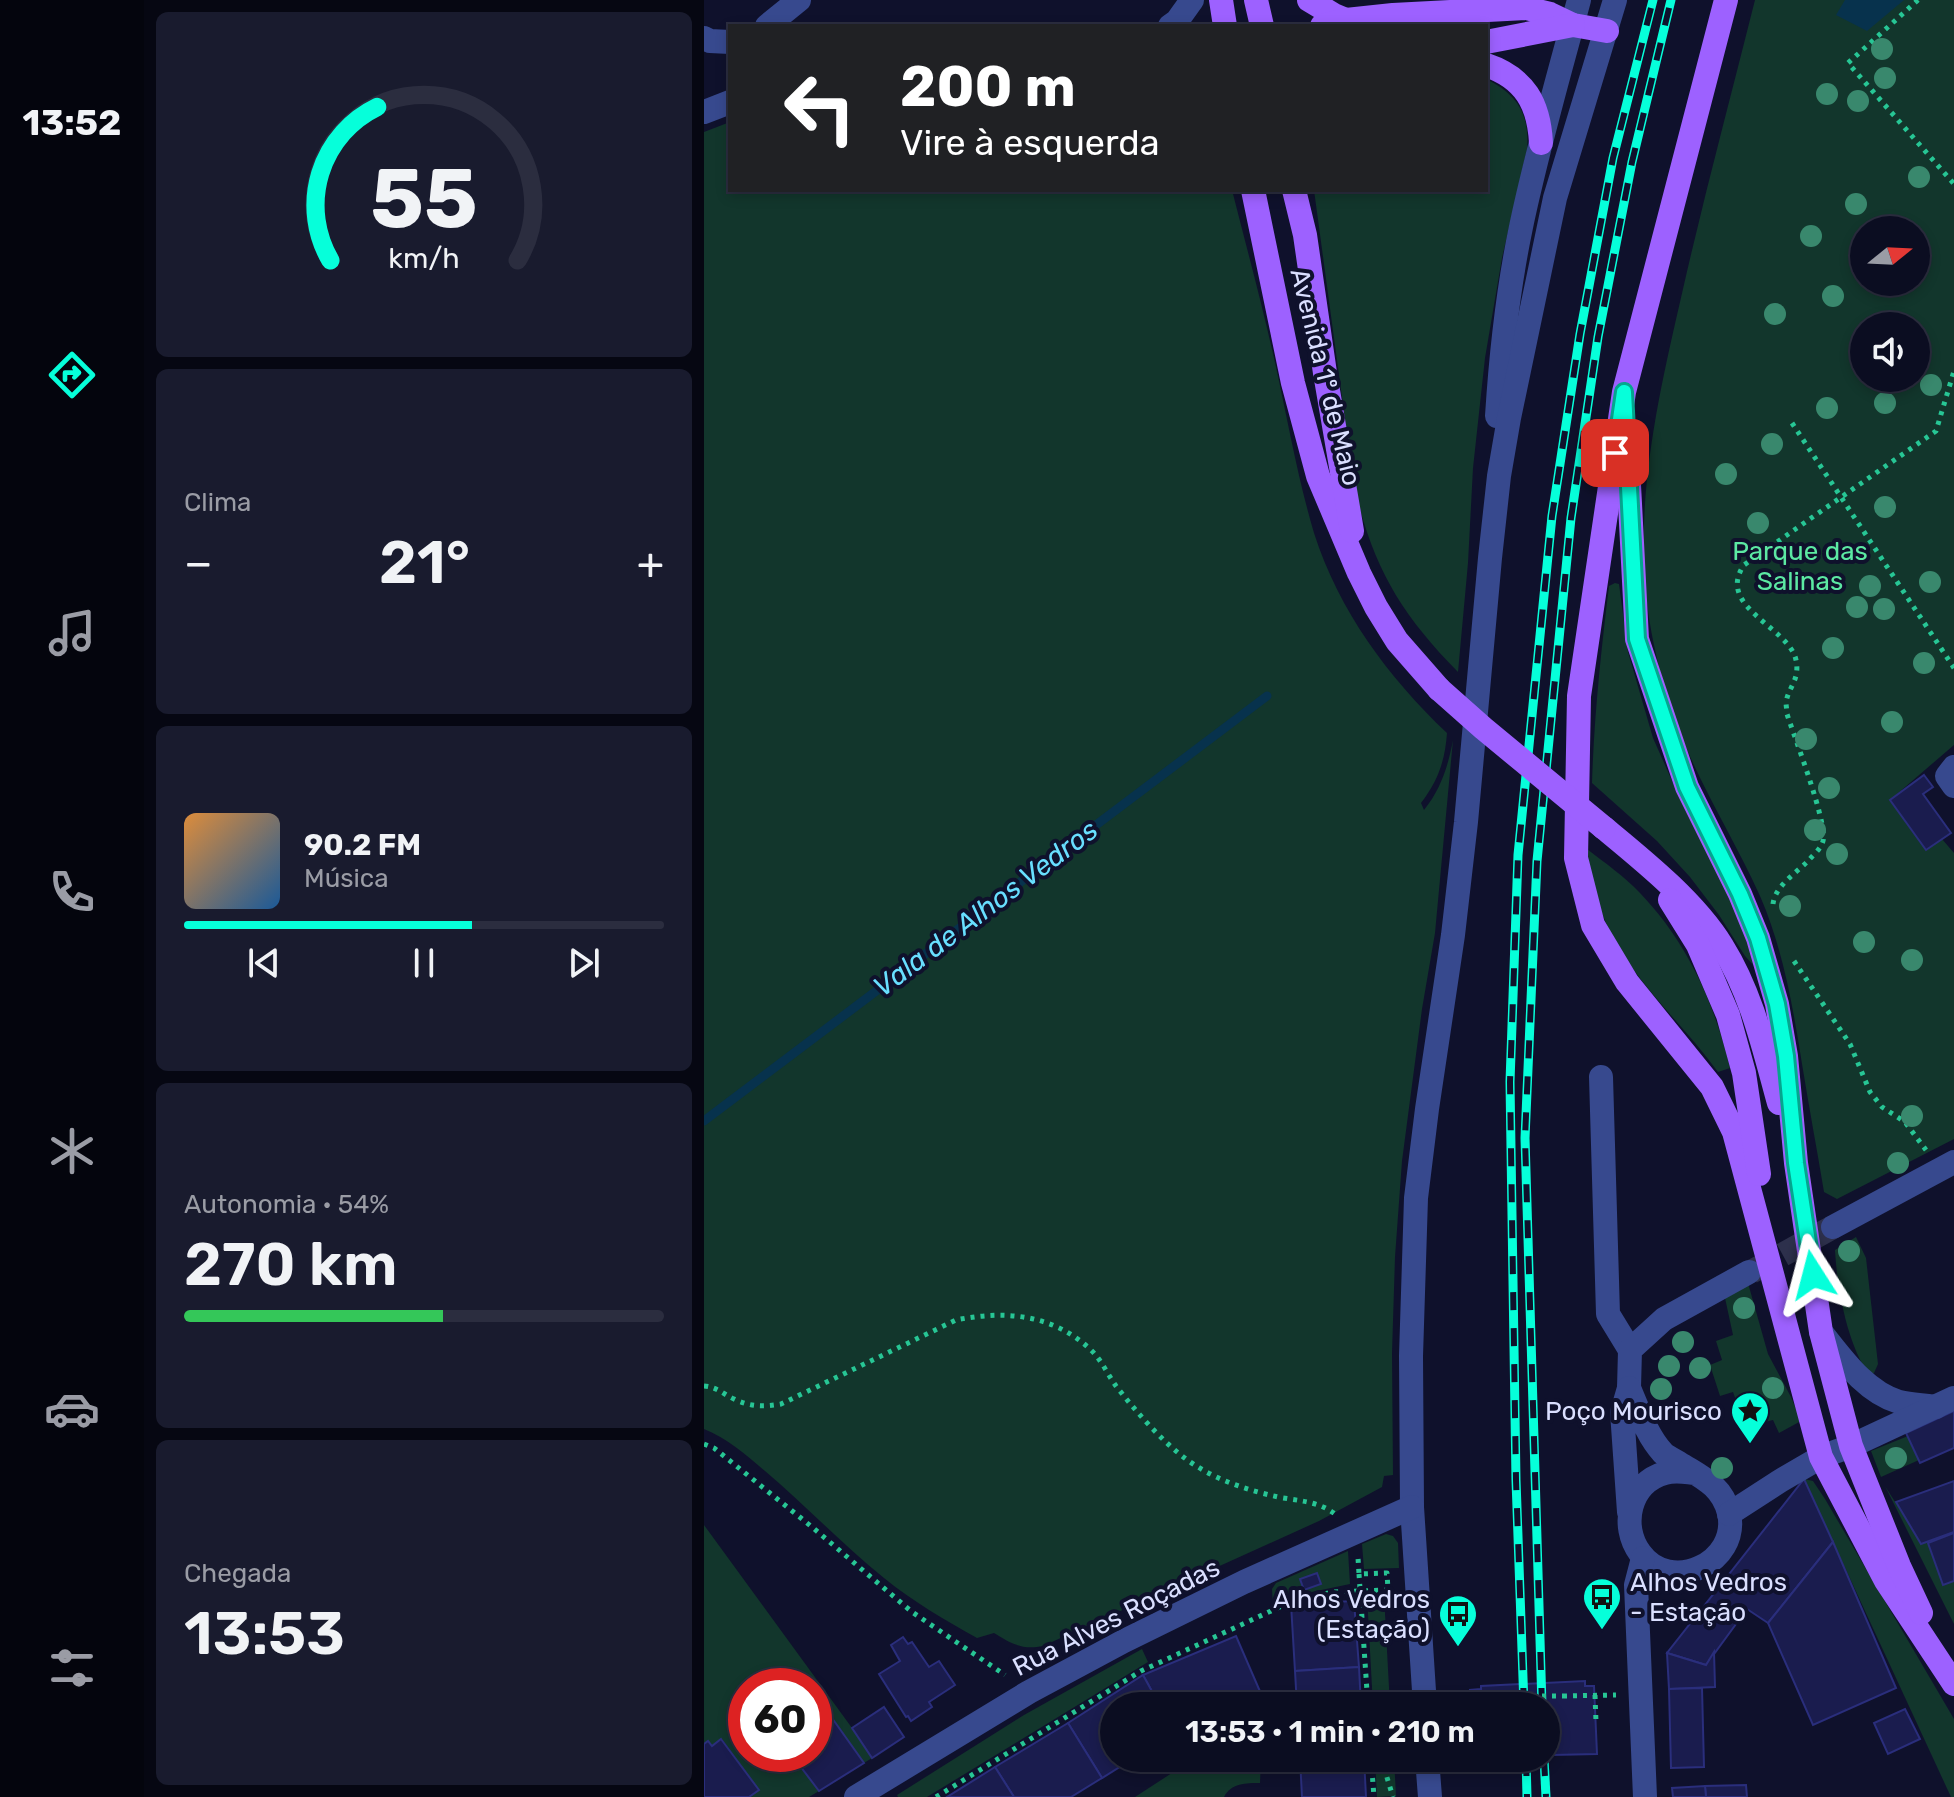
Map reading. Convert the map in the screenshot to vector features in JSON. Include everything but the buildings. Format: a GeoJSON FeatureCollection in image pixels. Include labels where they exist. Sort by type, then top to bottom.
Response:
{"type":"FeatureCollection","features":[{"type":"Feature","properties":{"kind":"main road"},"geometry":{"type":"LineString","coordinates":[[1221,0],[1225,24]]}},
{"type":"Feature","properties":{"kind":"main road"},"geometry":{"type":"LineString","coordinates":[[1256,0],[1262,24]]}},
{"type":"Feature","properties":{"kind":"main road"},"geometry":{"type":"LineString","coordinates":[[1309,0],[1346,20]]}},
{"type":"Feature","properties":{"kind":"main road"},"geometry":{"type":"LineString","coordinates":[[1726,0],[1624,392],[1579,696],[1576,858],[1593,925],[1606,948],[1627,982],[1712,1087],[1734,1132],[1821,1457],[1886,1581],[1952,1680]]}},
{"type":"Feature","properties":{"kind":"main road"},"geometry":{"type":"LineString","coordinates":[[1330,24],[1393,15],[1526,8],[1550,14],[1573,25],[1607,31]]}},
{"type":"Feature","properties":{"kind":"main road"},"geometry":{"type":"LineString","coordinates":[[1488,42],[1573,25]]}},
{"type":"Feature","properties":{"kind":"main road"},"geometry":{"type":"LineString","coordinates":[[1488,66],[1512,78],[1536,106],[1541,143]]}},
{"type":"Feature","properties":{"kind":"main road","name":"Avenida 1º de Maio"},"geometry":{"type":"LineString","coordinates":[[1253,192],[1293,383],[1318,476],[1376,607],[1397,641],[1439,689],[1648,865]]}},
{"type":"Feature","properties":{"kind":"main road","name":"Avenida 1º de Maio"},"geometry":{"type":"LineString","coordinates":[[1294,192],[1305,235],[1359,573]]}},
{"type":"Feature","properties":{"kind":"main road"},"geometry":{"type":"LineString","coordinates":[[1304,192],[1305,235]]}},
{"type":"Feature","properties":{"kind":"main road"},"geometry":{"type":"LineString","coordinates":[[1624,392],[1637,639],[1687,787],[1740,894],[1758,938],[1777,1004],[1786,1056],[1796,1163],[1821,1332],[1851,1446],[1899,1566],[1952,1680]]}},
{"type":"Feature","properties":{"kind":"main road"},"geometry":{"type":"LineString","coordinates":[[1648,865],[1694,910],[1721,944],[1744,988],[1757,1022],[1796,1163]]}},
{"type":"Feature","properties":{"kind":"main road"},"geometry":{"type":"LineString","coordinates":[[1648,865],[1698,945],[1728,1015],[1744,1073],[1758,1165],[1763,1236]]}},
{"type":"Feature","properties":{"kind":"street"},"geometry":{"type":"LineString","coordinates":[[769,24],[799,0]]}},
{"type":"Feature","properties":{"kind":"street"},"geometry":{"type":"LineString","coordinates":[[1173,24],[1192,0]]}},
{"type":"Feature","properties":{"kind":"street"},"geometry":{"type":"LineString","coordinates":[[1490,558],[1493,473],[1505,325],[1521,225],[1579,0]]}},
{"type":"Feature","properties":{"kind":"street"},"geometry":{"type":"LineString","coordinates":[[1424,1692],[1412,1507],[1411,1356],[1416,1198],[1463,850],[1499,476],[1555,198],[1615,0]]}},
{"type":"Feature","properties":{"kind":"street"},"geometry":{"type":"LineString","coordinates":[[704,38],[728,42]]}},
{"type":"Feature","properties":{"kind":"street"},"geometry":{"type":"LineString","coordinates":[[704,112],[728,103]]}},
{"type":"Feature","properties":{"kind":"street"},"geometry":{"type":"LineString","coordinates":[[1954,767],[1947,776],[1954,786]]}},
{"type":"Feature","properties":{"kind":"street"},"geometry":{"type":"LineString","coordinates":[[1601,1077],[1608,1314],[1630,1350],[1629,1388],[1622,1412],[1629,1529],[1634,1545],[1643,1558],[1657,1568],[1673,1573],[1689,1572],[1705,1566],[1717,1556],[1726,1542],[1730,1526],[1722,1494],[1710,1481],[1664,1453],[1647,1429],[1629,1388]]}},
{"type":"Feature","properties":{"kind":"street"},"geometry":{"type":"LineString","coordinates":[[1833,1227],[1954,1162]]}},
{"type":"Feature","properties":{"kind":"street"},"geometry":{"type":"LineString","coordinates":[[1630,1350],[1664,1319],[1749,1272]]}},
{"type":"Feature","properties":{"kind":"street"},"geometry":{"type":"LineString","coordinates":[[1821,1332],[1869,1386],[1898,1402],[1945,1402]]}},
{"type":"Feature","properties":{"kind":"street"},"geometry":{"type":"LineString","coordinates":[[1729,1514],[1821,1457],[1945,1402]]}},
{"type":"Feature","properties":{"kind":"street"},"geometry":{"type":"LineString","coordinates":[[1629,1512],[1641,1489],[1661,1474],[1678,1471],[1695,1473]]}},
{"type":"Feature","properties":{"kind":"street","name":"Rua Alves Roçadas"},"geometry":{"type":"LineString","coordinates":[[856,1797],[1029,1692],[1151,1627],[1412,1507]]}},
{"type":"Feature","properties":{"kind":"street"},"geometry":{"type":"LineString","coordinates":[[1643,1558],[1636,1585],[1645,1797]]}},
{"type":"Feature","properties":{"kind":"street"},"geometry":{"type":"LineString","coordinates":[[1428,1772],[1430,1797]]}},
{"type":"Feature","properties":{"kind":"path"},"geometry":{"type":"LineString","coordinates":[[1918,0],[1848,63],[1954,184]]}},
{"type":"Feature","properties":{"kind":"path"},"geometry":{"type":"LineString","coordinates":[[1773,910],[1774,897],[1816,853],[1823,842],[1824,831],[1787,714],[1786,700],[1797,673],[1795,657],[1788,644],[1752,612],[1739,592],[1739,572],[1744,565],[1936,431],[1954,371]]}},
{"type":"Feature","properties":{"kind":"path"},"geometry":{"type":"LineString","coordinates":[[1792,423],[1954,668]]}},
{"type":"Feature","properties":{"kind":"path"},"geometry":{"type":"LineString","coordinates":[[1787,950],[1850,1044],[1870,1092],[1882,1107],[1905,1122],[1928,1152]]}},
{"type":"Feature","properties":{"kind":"path"},"geometry":{"type":"LineString","coordinates":[[704,1386],[720,1389],[730,1398],[756,1406],[781,1404],[956,1320],[1003,1314],[1045,1322],[1063,1330],[1094,1353],[1139,1414],[1166,1442],[1197,1467],[1254,1491],[1319,1504],[1345,1524],[1357,1548],[1367,1692]]}},
{"type":"Feature","properties":{"kind":"path"},"geometry":{"type":"LineString","coordinates":[[704,1444],[714,1448],[775,1497],[912,1612],[1029,1692]]}},
{"type":"Feature","properties":{"kind":"path"},"geometry":{"type":"LineString","coordinates":[[936,1797],[1141,1671],[1284,1605],[1333,1592],[1388,1590],[1387,1573],[1359,1574]]}},
{"type":"Feature","properties":{"kind":"path"},"geometry":{"type":"LineString","coordinates":[[1560,1696],[1641,1694]]}},
{"type":"Feature","properties":{"kind":"path"},"geometry":{"type":"LineString","coordinates":[[1595,1695],[1596,1722]]}},
{"type":"Feature","properties":{"kind":"path"},"geometry":{"type":"LineString","coordinates":[[1372,1772],[1374,1797]]}},
{"type":"Feature","properties":{"kind":"path"},"geometry":{"type":"LineString","coordinates":[[1385,1772],[1393,1797]]}},
{"type":"Feature","properties":{"kind":"green space","name":"Parque das Salinas"},"geometry":{"type":"Polygon","coordinates":[[[1755,0],[1954,0],[1954,745],[1890,800],[1926,850],[1942,839],[1954,853],[1954,1139],[1837,1199],[1824,1192],[1791,1000],[1775,937],[1760,896],[1680,733],[1660,670],[1647,600],[1644,555],[1649,466],[1663,377],[1755,0]]]}},
{"type":"Feature","properties":{"kind":"green space"},"geometry":{"type":"Polygon","coordinates":[[[1488,80],[1506,91],[1519,106],[1526,125],[1527,149],[1502,258],[1485,358],[1473,468],[1458,672],[1420,629],[1391,587],[1370,541],[1354,486],[1314,192],[1488,192],[1488,80]]]}},
{"type":"Feature","properties":{"kind":"green space"},"geometry":{"type":"Polygon","coordinates":[[[728,123],[728,192],[1233,192],[1271,345],[1303,492],[1324,562],[1368,641],[1405,689],[1447,733],[1440,770],[1421,803],[1424,810],[1443,777],[1453,740],[1435,933],[1402,1161],[1392,1353],[1393,1475],[1384,1476],[1382,1487],[1319,1521],[1043,1646],[1017,1645],[994,1633],[977,1638],[929,1610],[868,1565],[743,1453],[704,1429],[704,132],[728,123]]]}},
{"type":"Feature","properties":{"kind":"green space"},"geometry":{"type":"Polygon","coordinates":[[[1619,584],[1628,652],[1653,738],[1743,925],[1755,967],[1690,877],[1657,841],[1592,783],[1606,610],[1609,586],[1619,584]]]}},
{"type":"Feature","properties":{"kind":"green space"},"geometry":{"type":"Polygon","coordinates":[[[1587,849],[1634,887],[1672,932],[1707,997],[1730,1068],[1718,1072],[1622,952],[1598,903],[1587,849]]]}},
{"type":"Feature","properties":{"kind":"green space"},"geometry":{"type":"Polygon","coordinates":[[[1856,1237],[1866,1258],[1878,1364],[1874,1373],[1869,1375],[1849,1332],[1836,1265],[1835,1250],[1856,1237]]]}},
{"type":"Feature","properties":{"kind":"green space"},"geometry":{"type":"Polygon","coordinates":[[[1748,1283],[1768,1354],[1801,1421],[1779,1433],[1773,1420],[1765,1422],[1758,1405],[1740,1412],[1733,1392],[1720,1396],[1710,1365],[1722,1360],[1716,1341],[1733,1335],[1725,1298],[1748,1283]]]}},
{"type":"Feature","properties":{"kind":"green space"},"geometry":{"type":"Polygon","coordinates":[[[1908,1436],[1919,1460],[1881,1477],[1871,1451],[1908,1436]]]}},
{"type":"Feature","properties":{"kind":"green space"},"geometry":{"type":"Polygon","coordinates":[[[1804,1479],[1813,1481],[1825,1499],[1954,1719],[1954,1797],[1951,1797],[1804,1479]]]}},
{"type":"Feature","properties":{"kind":"green space"},"geometry":{"type":"Polygon","coordinates":[[[1885,1486],[1921,1543],[1928,1541],[1943,1584],[1954,1581],[1954,1624],[1885,1486]]]}},
{"type":"Feature","properties":{"kind":"green space"},"geometry":{"type":"Polygon","coordinates":[[[704,1525],[808,1668],[728,1668],[728,1747],[722,1739],[712,1746],[708,1741],[704,1744],[704,1525]]]}},
{"type":"Feature","properties":{"kind":"green space"},"geometry":{"type":"Polygon","coordinates":[[[1386,1534],[1393,1536],[1398,1543],[1399,1568],[1364,1569],[1362,1544],[1386,1534]]]}},
{"type":"Feature","properties":{"kind":"green space"},"geometry":{"type":"Polygon","coordinates":[[[1348,1551],[1350,1584],[1307,1593],[1273,1607],[1272,1589],[1276,1583],[1348,1551]]]}},
{"type":"Feature","properties":{"kind":"green space"},"geometry":{"type":"Polygon","coordinates":[[[1367,1595],[1384,1595],[1389,1692],[1372,1692],[1367,1595]]]}},
{"type":"Feature","properties":{"kind":"green space"},"geometry":{"type":"Polygon","coordinates":[[[1142,1649],[1148,1662],[927,1797],[898,1797],[1024,1715],[1142,1649]]]}},
{"type":"Feature","properties":{"kind":"green space"},"geometry":{"type":"Polygon","coordinates":[[[832,1701],[872,1758],[864,1763],[832,1718],[832,1701]]]}},
{"type":"Feature","properties":{"kind":"green space"},"geometry":{"type":"Polygon","coordinates":[[[746,1772],[805,1772],[819,1791],[809,1797],[749,1797],[758,1789],[746,1772]]]}},
{"type":"Feature","properties":{"kind":"green space"},"geometry":{"type":"Polygon","coordinates":[[[1173,1772],[1260,1772],[1260,1783],[1235,1786],[1224,1797],[1135,1797],[1173,1772]]]}},
{"type":"Feature","properties":{"kind":"green space"},"geometry":{"type":"Polygon","coordinates":[[[1376,1772],[1395,1772],[1396,1796],[1377,1797],[1376,1772]]]}},
{"type":"Feature","properties":{"kind":"water"},"geometry":{"type":"Polygon","coordinates":[[[1845,0],[1904,0],[1867,31],[1836,15],[1845,0]]]}},
{"type":"Feature","properties":{"kind":"waterway","name":"Vala de Alhos Vedros"},"geometry":{"type":"LineString","coordinates":[[704,1121],[1267,696]]}},
{"type":"Feature","properties":{"kind":"tunnel"},"geometry":{"type":"LineString","coordinates":[[1751,1272],[1833,1227]]}},
{"type":"Feature","properties":{"kind":"railway"},"geometry":{"type":"LineString","coordinates":[[1524,1692],[1516,1480],[1510,1082],[1518,855],[1552,516],[1580,334],[1613,158],[1653,0]]}},
{"type":"Feature","properties":{"kind":"railway"},"geometry":{"type":"LineString","coordinates":[[1542,1692],[1525,1138],[1537,861],[1571,518],[1598,337],[1632,162],[1671,0]]}},
{"type":"Feature","properties":{"kind":"railway"},"geometry":{"type":"LineString","coordinates":[[1526,1772],[1527,1797]]}},
{"type":"Feature","properties":{"kind":"railway"},"geometry":{"type":"LineString","coordinates":[[1545,1772],[1546,1797]]}},
{"type":"Feature","properties":{"kind":"place","name":"Poço Mourisco"},"geometry":{"type":"Point","coordinates":[1750,1445]}},
{"type":"Feature","properties":{"kind":"place","name":"Alhos Vedros - Estação"},"geometry":{"type":"Point","coordinates":[1602,1631]}},
{"type":"Feature","properties":{"kind":"place","name":"Alhos Vedros (Estação)"},"geometry":{"type":"Point","coordinates":[1458,1648]}},
{"type":"Feature","properties":{"kind":"route"},"geometry":{"type":"LineString","coordinates":[[1615,453],[1624,392],[1637,639],[1687,787],[1740,894],[1758,938],[1777,1004],[1813,1275]]}}]}
